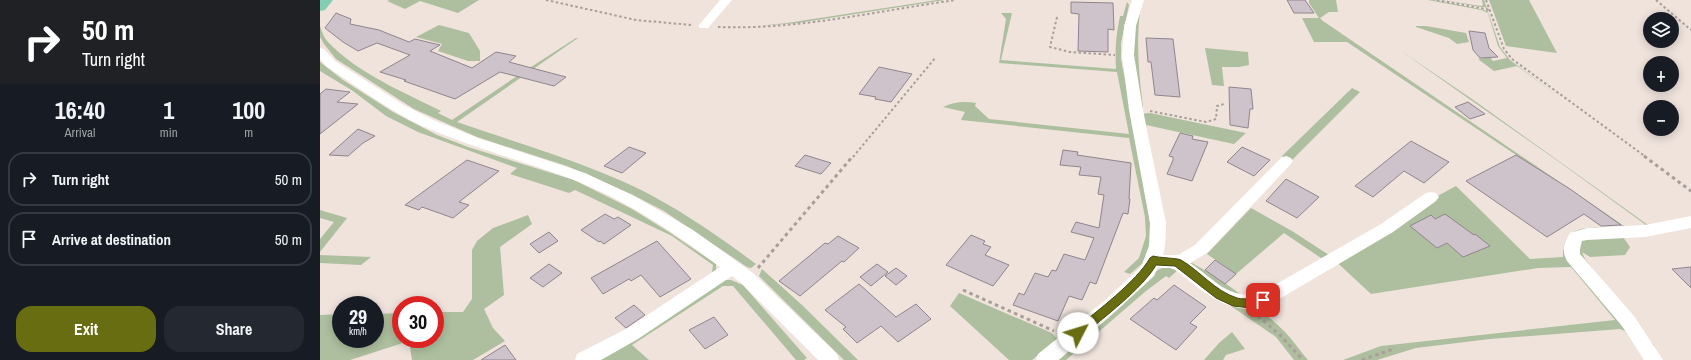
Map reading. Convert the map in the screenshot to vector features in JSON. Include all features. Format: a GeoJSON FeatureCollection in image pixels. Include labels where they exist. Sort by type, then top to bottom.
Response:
{"type":"FeatureCollection","features":[{"type":"Feature","properties":{"kind":"main road"},"geometry":{"type":"LineString","coordinates":[[320,7],[326,0]]}},
{"type":"Feature","properties":{"kind":"street"},"geometry":{"type":"LineString","coordinates":[[704,26],[726,0]]}},
{"type":"Feature","properties":{"kind":"street"},"geometry":{"type":"LineString","coordinates":[[1046,360],[1110,306],[1148,271],[1157,246],[1158,222],[1136,110],[1128,55],[1130,26],[1138,0]]}},
{"type":"Feature","properties":{"kind":"street"},"geometry":{"type":"LineString","coordinates":[[320,52],[331,64],[399,108],[419,119],[473,141],[580,176],[629,200],[688,234],[747,278],[830,360]]}},
{"type":"Feature","properties":{"kind":"street"},"geometry":{"type":"LineString","coordinates":[[1153,260],[1166,263],[1176,262],[1186,259],[1201,249],[1286,161]]}},
{"type":"Feature","properties":{"kind":"street"},"geometry":{"type":"LineString","coordinates":[[1176,262],[1219,295],[1237,302],[1251,304],[1263,300],[1386,228],[1430,197]]}},
{"type":"Feature","properties":{"kind":"street"},"geometry":{"type":"LineString","coordinates":[[1654,360],[1628,321],[1573,257],[1571,252],[1572,244],[1576,237],[1586,234],[1645,231],[1691,222]]}},
{"type":"Feature","properties":{"kind":"street"},"geometry":{"type":"LineString","coordinates":[[584,360],[632,334],[732,267]]}},
{"type":"Feature","properties":{"kind":"path"},"geometry":{"type":"LineString","coordinates":[[546,0],[636,20],[704,26],[750,28],[781,27],[956,0]]}},
{"type":"Feature","properties":{"kind":"path"},"geometry":{"type":"LineString","coordinates":[[1437,0],[1490,10]]}},
{"type":"Feature","properties":{"kind":"path"},"geometry":{"type":"LineString","coordinates":[[1486,0],[1504,49],[1512,58],[1691,191]]}},
{"type":"Feature","properties":{"kind":"path"},"geometry":{"type":"LineString","coordinates":[[1656,0],[1691,30]]}},
{"type":"Feature","properties":{"kind":"path"},"geometry":{"type":"LineString","coordinates":[[1057,17],[1050,47],[1070,52],[1128,55]]}},
{"type":"Feature","properties":{"kind":"path"},"geometry":{"type":"LineString","coordinates":[[747,278],[770,255],[936,57]]}},
{"type":"Feature","properties":{"kind":"path"},"geometry":{"type":"LineString","coordinates":[[1136,110],[1211,122],[1216,119],[1217,106],[1224,104]]}},
{"type":"Feature","properties":{"kind":"path"},"geometry":{"type":"LineString","coordinates":[[963,290],[1054,331],[1067,342]]}},
{"type":"Feature","properties":{"kind":"path"},"geometry":{"type":"LineString","coordinates":[[1237,302],[1248,308],[1281,336],[1303,360]]}},
{"type":"Feature","properties":{"kind":"path"},"geometry":{"type":"LineString","coordinates":[[1362,360],[1393,350]]}},
{"type":"Feature","properties":{"kind":"green space"},"geometry":{"type":"Polygon","coordinates":[[[479,0],[458,13],[420,1],[405,9],[387,1],[479,0]]]}},
{"type":"Feature","properties":{"kind":"green space"},"geometry":{"type":"Polygon","coordinates":[[[945,0],[798,23],[758,26],[787,23],[945,0]]]}},
{"type":"Feature","properties":{"kind":"green space"},"geometry":{"type":"Polygon","coordinates":[[[1309,0],[1336,0],[1338,12],[1329,12],[1320,18],[1323,21],[1566,187],[1347,42],[1314,42],[1302,18],[1319,18],[1309,3],[1309,0]]]}},
{"type":"Feature","properties":{"kind":"green space"},"geometry":{"type":"Polygon","coordinates":[[[1428,0],[1487,11],[1485,7],[1442,0],[1481,6],[1483,5],[1482,0],[1484,0],[1500,47],[1510,60],[1558,96],[1517,66],[1494,71],[1478,59],[1490,57],[1493,61],[1507,58],[1498,46],[1488,13],[1481,10],[1428,0]]]}},
{"type":"Feature","properties":{"kind":"green space"},"geometry":{"type":"Polygon","coordinates":[[[1489,0],[1529,0],[1557,53],[1506,46],[1489,0]]]}},
{"type":"Feature","properties":{"kind":"green space"},"geometry":{"type":"Polygon","coordinates":[[[1127,2],[1129,5],[1121,43],[1121,59],[1145,184],[1151,232],[1150,246],[1144,262],[1130,274],[1124,272],[1139,258],[1146,236],[1145,217],[1129,138],[961,120],[965,112],[943,107],[959,102],[976,103],[975,106],[989,119],[1129,134],[1117,72],[999,63],[1006,19],[1001,13],[1012,13],[1001,60],[1116,69],[1116,48],[1120,16],[1123,16],[1127,2]]]}},
{"type":"Feature","properties":{"kind":"green space"},"geometry":{"type":"Polygon","coordinates":[[[1140,12],[1138,60],[1143,107],[1139,107],[1134,66],[1134,30],[1140,12]]]}},
{"type":"Feature","properties":{"kind":"green space"},"geometry":{"type":"Polygon","coordinates":[[[439,25],[469,33],[480,51],[480,61],[468,61],[438,51],[442,44],[416,37],[439,25]]]}},
{"type":"Feature","properties":{"kind":"green space"},"geometry":{"type":"Polygon","coordinates":[[[320,26],[323,35],[327,40],[339,53],[352,63],[382,81],[441,111],[438,113],[452,120],[514,78],[578,38],[457,122],[592,168],[635,187],[697,222],[756,264],[751,268],[747,267],[664,211],[631,194],[567,166],[477,137],[414,109],[336,59],[320,37],[320,26]]]}},
{"type":"Feature","properties":{"kind":"green space"},"geometry":{"type":"Polygon","coordinates":[[[1416,26],[1426,26],[1466,33],[1469,42],[1457,44],[1449,38],[1416,26]]]}},
{"type":"Feature","properties":{"kind":"green space"},"geometry":{"type":"Polygon","coordinates":[[[1205,48],[1248,52],[1249,65],[1239,67],[1222,67],[1224,86],[1212,85],[1205,48]]]}},
{"type":"Feature","properties":{"kind":"green space"},"geometry":{"type":"Polygon","coordinates":[[[1401,51],[1472,99],[1648,225],[1691,218],[1691,220],[1644,229],[1590,230],[1573,234],[1569,239],[1566,248],[1569,259],[1588,277],[1622,320],[1649,360],[1645,360],[1625,331],[1620,329],[1490,339],[1416,348],[1377,360],[1343,360],[1381,346],[1615,320],[1571,267],[1538,268],[1371,294],[1329,255],[1456,186],[1530,259],[1563,257],[1564,245],[1568,237],[1575,231],[1593,228],[1624,228],[1575,192],[1627,228],[1646,225],[1401,51]]]}},
{"type":"Feature","properties":{"kind":"green space"},"geometry":{"type":"Polygon","coordinates":[[[320,62],[343,80],[393,112],[437,135],[468,147],[574,180],[632,209],[716,264],[716,272],[712,273],[713,265],[672,236],[575,190],[569,193],[510,174],[517,168],[418,132],[386,116],[353,91],[320,71],[320,62]]]}},
{"type":"Feature","properties":{"kind":"green space"},"geometry":{"type":"Polygon","coordinates":[[[1352,88],[1360,92],[1291,161],[1282,156],[1352,88]]]}},
{"type":"Feature","properties":{"kind":"green space"},"geometry":{"type":"Polygon","coordinates":[[[1150,113],[1246,133],[1234,144],[1146,125],[1166,226],[1140,114],[1150,113]]]}},
{"type":"Feature","properties":{"kind":"green space"},"geometry":{"type":"Polygon","coordinates":[[[1251,208],[1292,231],[1329,255],[1321,258],[1284,233],[1236,274],[1207,254],[1251,208]]]}},
{"type":"Feature","properties":{"kind":"green space"},"geometry":{"type":"Polygon","coordinates":[[[320,210],[347,218],[320,252],[320,239],[334,222],[320,218],[320,210]]]}},
{"type":"Feature","properties":{"kind":"green space"},"geometry":{"type":"Polygon","coordinates":[[[528,215],[532,224],[500,247],[504,295],[484,309],[493,328],[505,341],[473,360],[412,360],[410,348],[444,348],[444,312],[463,312],[472,299],[472,250],[477,241],[493,228],[528,215]]]}},
{"type":"Feature","properties":{"kind":"green space"},"geometry":{"type":"Polygon","coordinates":[[[1623,237],[1630,247],[1625,255],[1590,257],[1582,252],[1585,259],[1654,346],[1652,346],[1579,259],[1576,244],[1581,238],[1623,237]]]}},
{"type":"Feature","properties":{"kind":"green space"},"geometry":{"type":"Polygon","coordinates":[[[320,255],[371,257],[361,265],[320,263],[320,255]]]}},
{"type":"Feature","properties":{"kind":"green space"},"geometry":{"type":"Polygon","coordinates":[[[1192,263],[1228,285],[1264,312],[1287,334],[1308,360],[1294,360],[1276,337],[1179,269],[1169,278],[1166,276],[1146,291],[1066,360],[1059,360],[1108,318],[1159,269],[1182,268],[1192,263]]]}},
{"type":"Feature","properties":{"kind":"green space"},"geometry":{"type":"Polygon","coordinates":[[[762,269],[802,305],[858,360],[844,360],[759,276],[762,269]]]}},
{"type":"Feature","properties":{"kind":"green space"},"geometry":{"type":"Polygon","coordinates":[[[724,280],[731,280],[743,285],[807,358],[804,360],[796,360],[733,286],[723,286],[632,345],[649,360],[593,360],[724,280]]]}},
{"type":"Feature","properties":{"kind":"green space"},"geometry":{"type":"Polygon","coordinates":[[[959,293],[1052,333],[1057,339],[1032,360],[1009,360],[950,306],[959,293]]]}},
{"type":"Feature","properties":{"kind":"green space"},"geometry":{"type":"Polygon","coordinates":[[[392,313],[392,346],[350,360],[320,360],[320,315],[332,314],[332,348],[384,348],[384,314],[392,313]]]}},
{"type":"Feature","properties":{"kind":"green space"},"geometry":{"type":"Polygon","coordinates":[[[1232,332],[1245,349],[1226,355],[1223,360],[1204,360],[1219,343],[1232,332]]]}},
{"type":"Feature","properties":{"kind":"building"},"geometry":{"type":"Polygon","coordinates":[[[1287,0],[1305,0],[1314,13],[1294,13],[1287,0]]]}},
{"type":"Feature","properties":{"kind":"building"},"geometry":{"type":"Polygon","coordinates":[[[1071,2],[1113,3],[1114,30],[1108,29],[1108,52],[1078,51],[1079,14],[1071,13],[1071,2]]]}},
{"type":"Feature","properties":{"kind":"building"},"geometry":{"type":"Polygon","coordinates":[[[336,13],[351,19],[350,24],[379,30],[409,42],[415,39],[440,45],[430,51],[472,68],[496,52],[516,56],[509,62],[566,77],[554,86],[500,72],[455,99],[404,81],[406,80],[380,72],[410,55],[377,43],[358,51],[325,28],[336,13]]]}},
{"type":"Feature","properties":{"kind":"building"},"geometry":{"type":"Polygon","coordinates":[[[1469,31],[1485,33],[1489,48],[1498,57],[1480,58],[1473,50],[1469,31]]]}},
{"type":"Feature","properties":{"kind":"building"},"geometry":{"type":"Polygon","coordinates":[[[1146,38],[1173,39],[1180,97],[1155,95],[1151,62],[1148,62],[1146,38]]]}},
{"type":"Feature","properties":{"kind":"building"},"geometry":{"type":"Polygon","coordinates":[[[879,67],[912,74],[891,102],[875,99],[876,97],[859,94],[879,67]]]}},
{"type":"Feature","properties":{"kind":"building"},"geometry":{"type":"Polygon","coordinates":[[[1229,87],[1251,89],[1253,109],[1250,109],[1248,128],[1230,125],[1229,87]]]}},
{"type":"Feature","properties":{"kind":"building"},"geometry":{"type":"Polygon","coordinates":[[[326,89],[350,92],[337,102],[358,104],[320,134],[320,94],[326,89]]]}},
{"type":"Feature","properties":{"kind":"building"},"geometry":{"type":"Polygon","coordinates":[[[1468,102],[1485,114],[1470,119],[1455,107],[1468,102]]]}},
{"type":"Feature","properties":{"kind":"building"},"geometry":{"type":"Polygon","coordinates":[[[358,129],[375,136],[363,143],[348,156],[329,155],[358,129]]]}},
{"type":"Feature","properties":{"kind":"building"},"geometry":{"type":"Polygon","coordinates":[[[1180,133],[1193,136],[1192,139],[1208,142],[1192,181],[1167,174],[1173,160],[1173,157],[1169,156],[1180,133]]]}},
{"type":"Feature","properties":{"kind":"building"},"geometry":{"type":"Polygon","coordinates":[[[1411,141],[1449,162],[1424,183],[1404,171],[1373,197],[1355,186],[1411,141]]]}},
{"type":"Feature","properties":{"kind":"building"},"geometry":{"type":"Polygon","coordinates":[[[629,147],[646,153],[622,173],[604,166],[629,147]]]}},
{"type":"Feature","properties":{"kind":"building"},"geometry":{"type":"Polygon","coordinates":[[[1242,147],[1270,160],[1254,176],[1227,162],[1242,147]]]}},
{"type":"Feature","properties":{"kind":"building"},"geometry":{"type":"Polygon","coordinates":[[[1063,150],[1078,152],[1077,155],[1131,163],[1130,199],[1128,214],[1123,213],[1096,284],[1090,282],[1082,300],[1069,296],[1058,321],[1013,305],[1019,293],[1024,295],[1035,273],[1048,277],[1052,270],[1056,271],[1064,254],[1085,260],[1094,238],[1071,232],[1076,222],[1099,228],[1104,195],[1098,194],[1101,177],[1079,175],[1081,167],[1060,165],[1063,150]]]}},
{"type":"Feature","properties":{"kind":"building"},"geometry":{"type":"Polygon","coordinates":[[[805,155],[831,163],[821,174],[795,166],[805,155]]]}},
{"type":"Feature","properties":{"kind":"building"},"geometry":{"type":"Polygon","coordinates":[[[1516,155],[1570,189],[1621,225],[1601,226],[1584,214],[1547,237],[1466,181],[1516,155]]]}},
{"type":"Feature","properties":{"kind":"building"},"geometry":{"type":"Polygon","coordinates":[[[467,160],[499,171],[459,202],[469,205],[453,218],[422,207],[419,210],[405,205],[467,160]]]}},
{"type":"Feature","properties":{"kind":"building"},"geometry":{"type":"Polygon","coordinates":[[[1286,179],[1319,197],[1297,218],[1266,201],[1286,179]]]}},
{"type":"Feature","properties":{"kind":"building"},"geometry":{"type":"Polygon","coordinates":[[[605,214],[614,219],[618,217],[631,225],[604,244],[581,230],[605,214]]]}},
{"type":"Feature","properties":{"kind":"building"},"geometry":{"type":"Polygon","coordinates":[[[1445,214],[1490,246],[1463,257],[1447,243],[1437,248],[1410,226],[1431,215],[1435,219],[1445,214]]]}},
{"type":"Feature","properties":{"kind":"building"},"geometry":{"type":"Polygon","coordinates":[[[549,232],[558,241],[539,253],[530,244],[549,232]]]}},
{"type":"Feature","properties":{"kind":"building"},"geometry":{"type":"Polygon","coordinates":[[[971,235],[985,241],[983,244],[991,247],[985,255],[1009,265],[993,286],[946,265],[971,235]]]}},
{"type":"Feature","properties":{"kind":"building"},"geometry":{"type":"Polygon","coordinates":[[[838,236],[859,248],[844,262],[842,261],[800,296],[779,281],[825,243],[828,244],[838,236]]]}},
{"type":"Feature","properties":{"kind":"building"},"geometry":{"type":"Polygon","coordinates":[[[657,241],[691,279],[660,297],[641,275],[631,281],[629,279],[603,294],[591,278],[657,241]]]}},
{"type":"Feature","properties":{"kind":"building"},"geometry":{"type":"Polygon","coordinates":[[[1215,260],[1236,274],[1225,284],[1205,270],[1215,260]]]}},
{"type":"Feature","properties":{"kind":"building"},"geometry":{"type":"Polygon","coordinates":[[[549,264],[562,273],[543,287],[530,278],[549,264]]]}},
{"type":"Feature","properties":{"kind":"building"},"geometry":{"type":"Polygon","coordinates":[[[877,264],[888,272],[871,286],[860,277],[877,264]]]}},
{"type":"Feature","properties":{"kind":"building"},"geometry":{"type":"Polygon","coordinates":[[[1691,267],[1691,288],[1672,269],[1691,267]]]}},
{"type":"Feature","properties":{"kind":"building"},"geometry":{"type":"Polygon","coordinates":[[[896,268],[907,276],[896,285],[885,276],[896,268]]]}},
{"type":"Feature","properties":{"kind":"building"},"geometry":{"type":"Polygon","coordinates":[[[859,284],[896,317],[916,304],[931,319],[898,342],[881,326],[857,343],[843,329],[846,327],[825,310],[859,284]]]}},
{"type":"Feature","properties":{"kind":"building"},"geometry":{"type":"Polygon","coordinates":[[[1174,285],[1206,307],[1190,323],[1197,327],[1176,350],[1130,319],[1154,298],[1157,300],[1174,285]]]}},
{"type":"Feature","properties":{"kind":"building"},"geometry":{"type":"Polygon","coordinates":[[[634,305],[645,315],[626,328],[615,318],[634,305]]]}},
{"type":"Feature","properties":{"kind":"building"},"geometry":{"type":"Polygon","coordinates":[[[714,317],[728,335],[705,349],[689,330],[714,317]]]}},
{"type":"Feature","properties":{"kind":"building"},"geometry":{"type":"Polygon","coordinates":[[[505,345],[516,360],[481,360],[505,345]]]}},
{"type":"Feature","properties":{"kind":"route"},"geometry":{"type":"LineString","coordinates":[[1078,333],[1148,271],[1153,260],[1166,263],[1176,262],[1185,267],[1219,295],[1237,302],[1251,304],[1263,300]]}}]}
